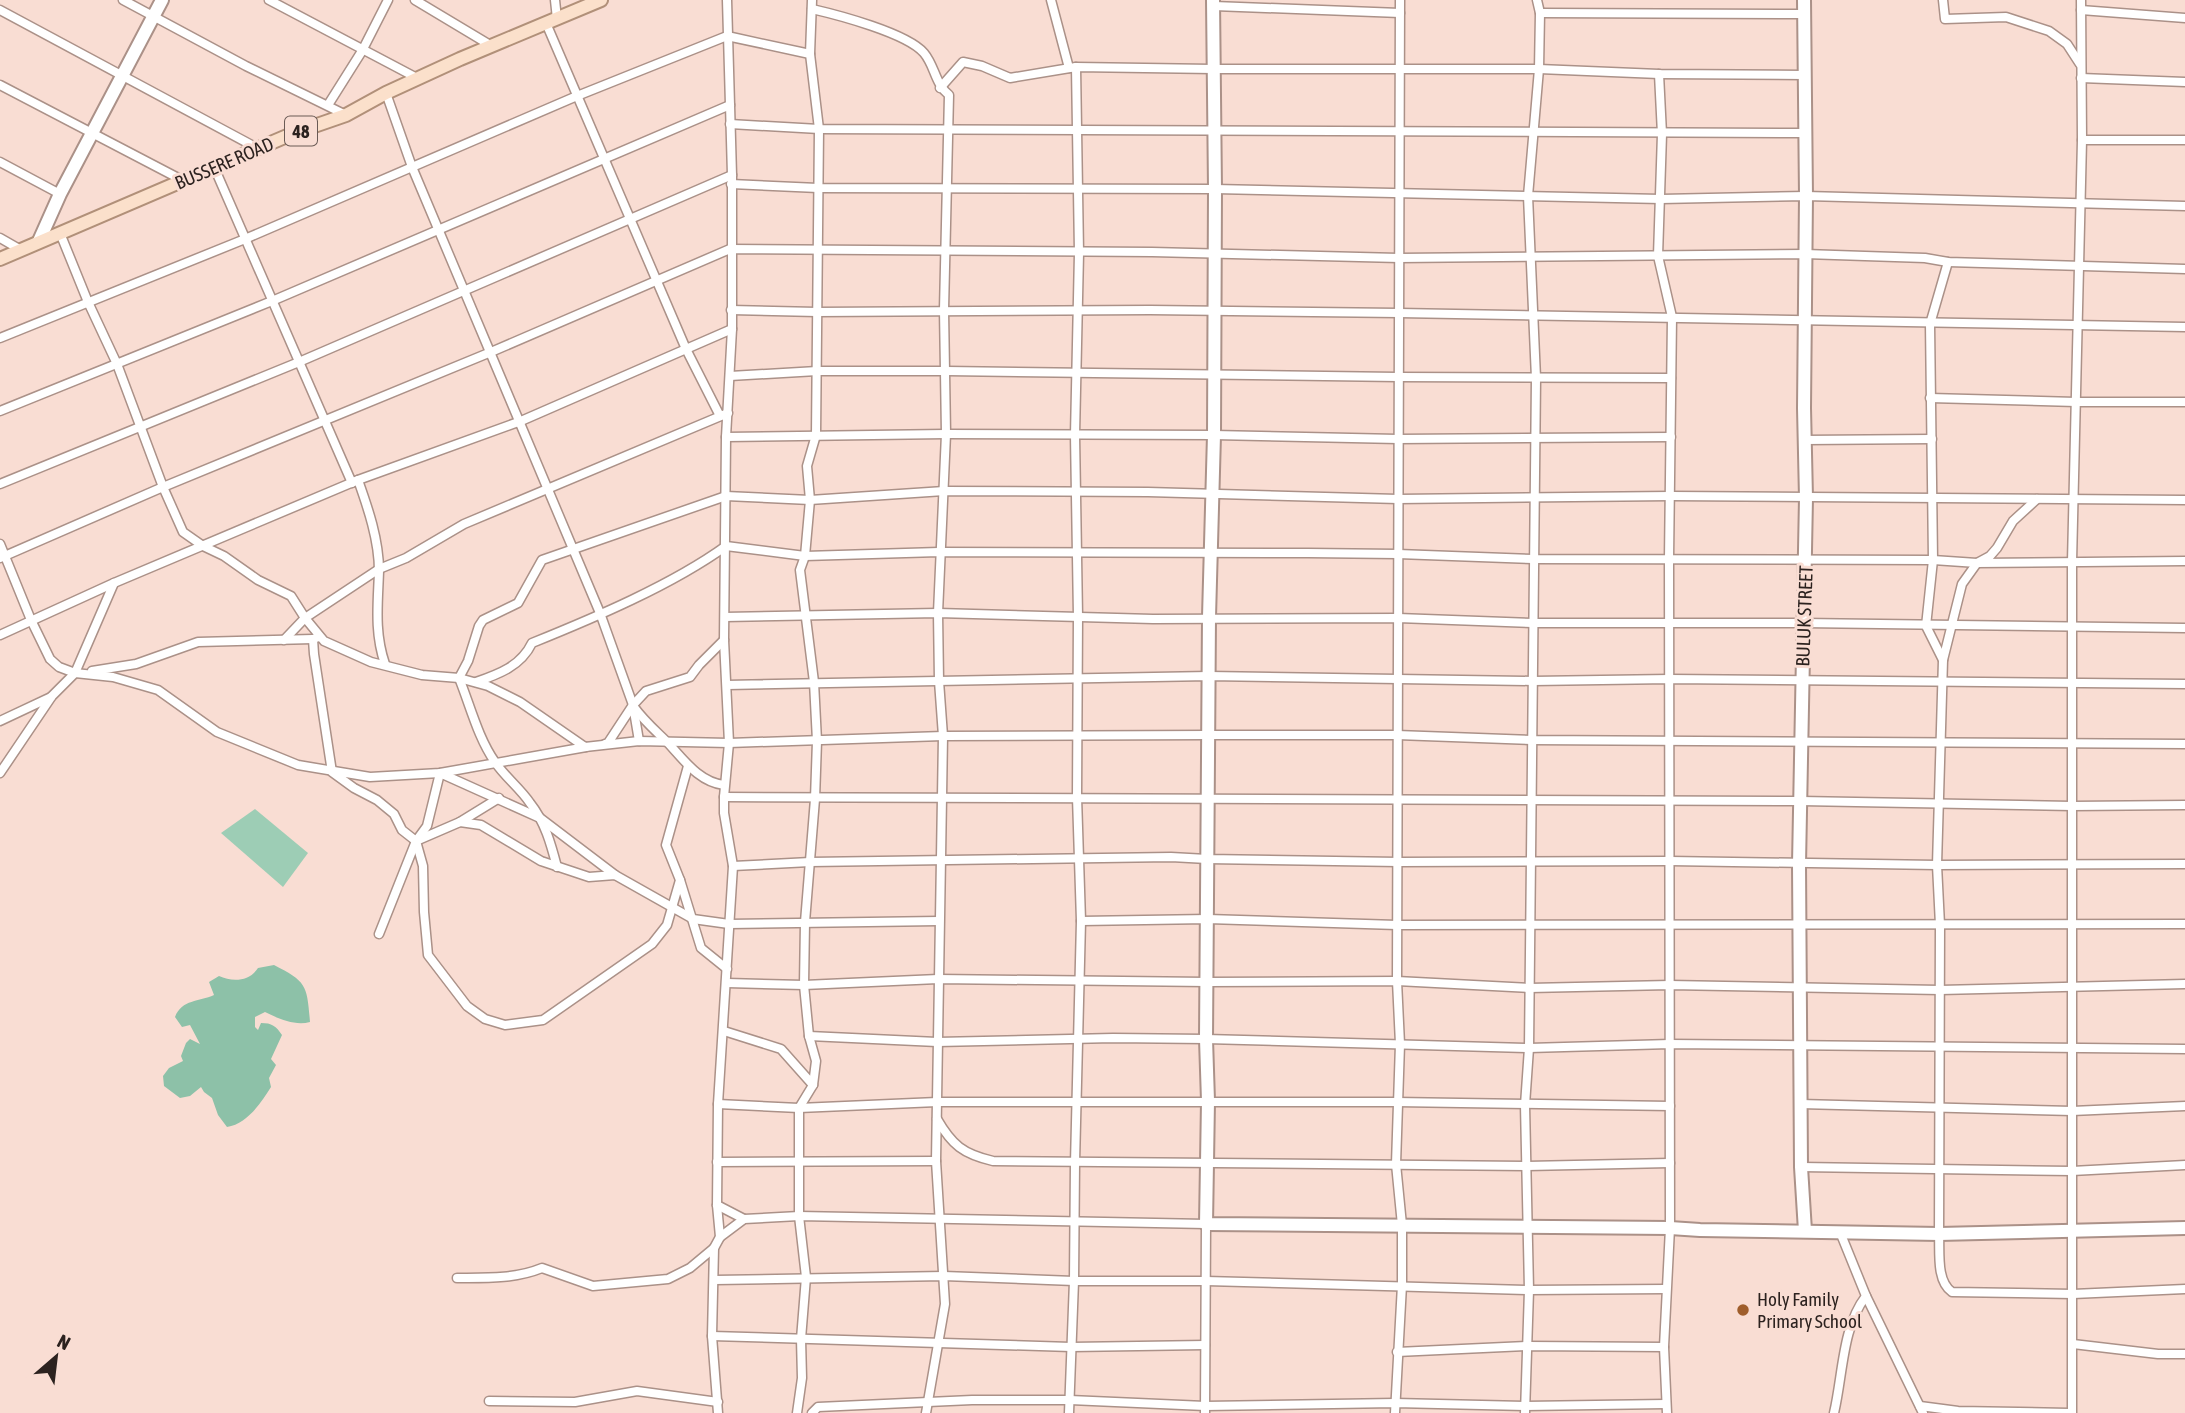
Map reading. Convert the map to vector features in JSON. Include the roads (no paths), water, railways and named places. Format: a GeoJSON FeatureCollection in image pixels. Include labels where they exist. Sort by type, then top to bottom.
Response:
{"type":"FeatureCollection","features":[{"type":"Feature","properties":{"kind":"main road","name":"BUSSERE ROAD"},"geometry":{"type":"LineString","coordinates":[[0,259],[181,180],[294,133],[346,115],[417,78],[601,0]]}},
{"type":"Feature","properties":{"kind":"street"},"geometry":{"type":"LineString","coordinates":[[123,0],[246,66],[346,115]]}},
{"type":"Feature","properties":{"kind":"street"},"geometry":{"type":"LineString","coordinates":[[39,241],[60,194],[162,0]]}},
{"type":"Feature","properties":{"kind":"street"},"geometry":{"type":"LineString","coordinates":[[269,0],[417,78]]}},
{"type":"Feature","properties":{"kind":"street"},"geometry":{"type":"LineString","coordinates":[[328,105],[362,51],[388,0]]}},
{"type":"Feature","properties":{"kind":"street"},"geometry":{"type":"LineString","coordinates":[[415,0],[490,46]]}},
{"type":"Feature","properties":{"kind":"street"},"geometry":{"type":"LineString","coordinates":[[555,0],[551,21],[577,96],[686,349],[724,414]]}},
{"type":"Feature","properties":{"kind":"street"},"geometry":{"type":"LineString","coordinates":[[720,1237],[717,1205],[718,1104],[733,866],[724,813],[729,743],[724,640],[724,414],[730,376],[732,329],[727,0]]}},
{"type":"Feature","properties":{"kind":"street"},"geometry":{"type":"LineString","coordinates":[[1051,0],[1073,67],[1079,253],[1075,435],[1079,616],[1077,797],[1081,920],[1069,1413]]}},
{"type":"Feature","properties":{"kind":"street"},"geometry":{"type":"LineString","coordinates":[[1395,1413],[1402,1285],[1402,1225],[1396,1164],[1400,1044],[1397,981],[1397,799],[1401,0]]}},
{"type":"Feature","properties":{"kind":"street"},"geometry":{"type":"LineString","coordinates":[[1525,1410],[1529,1290],[1525,1105],[1529,1048],[1536,378],[1528,196],[1539,69],[1540,13],[1537,0]]}},
{"type":"Feature","properties":{"kind":"street","name":"BULUK STREET"},"geometry":{"type":"LineString","coordinates":[[1804,0],[1806,498],[1799,864],[1801,1167],[1805,1231]]}},
{"type":"Feature","properties":{"kind":"street"},"geometry":{"type":"LineString","coordinates":[[1943,0],[1945,19],[2006,17],[2049,31],[2067,44],[2080,64]]}},
{"type":"Feature","properties":{"kind":"street"},"geometry":{"type":"LineString","coordinates":[[1840,1232],[1866,1296],[1922,1409],[2071,1413],[2072,562],[2081,203],[2081,0]]}},
{"type":"Feature","properties":{"kind":"street"},"geometry":{"type":"LineString","coordinates":[[1205,1410],[1209,617],[1214,435],[1214,3],[1400,13]]}},
{"type":"Feature","properties":{"kind":"street"},"geometry":{"type":"LineString","coordinates":[[797,1413],[802,1378],[800,1339],[806,1277],[799,1216],[799,1108],[813,1085],[816,1061],[809,1037],[804,985],[805,922],[817,741],[814,682],[800,570],[805,556],[810,500],[807,466],[816,435],[819,129],[810,54],[812,4],[908,41],[922,50],[931,62],[940,88],[949,95],[944,310],[946,435],[938,613],[943,797],[936,1161],[945,1304],[926,1413]]}},
{"type":"Feature","properties":{"kind":"street"},"geometry":{"type":"LineString","coordinates":[[0,10],[259,149]]}},
{"type":"Feature","properties":{"kind":"street"},"geometry":{"type":"LineString","coordinates":[[2081,10],[2185,18]]}},
{"type":"Feature","properties":{"kind":"street"},"geometry":{"type":"LineString","coordinates":[[1540,13],[1804,14]]}},
{"type":"Feature","properties":{"kind":"street"},"geometry":{"type":"LineString","coordinates":[[0,338],[245,239],[577,96],[727,36],[810,54]]}},
{"type":"Feature","properties":{"kind":"street"},"geometry":{"type":"LineString","coordinates":[[940,88],[963,62],[982,66],[1010,78],[1073,67],[1539,69],[1659,74],[1804,75]]}},
{"type":"Feature","properties":{"kind":"street"},"geometry":{"type":"LineString","coordinates":[[812,1413],[818,1407],[928,1401],[1070,1400],[1205,1410],[1395,1403],[1525,1410],[1667,1408],[1664,1347],[1670,1228],[1669,559],[1672,317],[1658,257],[1662,134],[1659,74]]}},
{"type":"Feature","properties":{"kind":"street"},"geometry":{"type":"LineString","coordinates":[[2081,78],[2185,82]]}},
{"type":"Feature","properties":{"kind":"street"},"geometry":{"type":"LineString","coordinates":[[0,85],[181,180]]}},
{"type":"Feature","properties":{"kind":"street"},"geometry":{"type":"LineString","coordinates":[[386,93],[412,167],[600,613],[633,705],[639,741]]}},
{"type":"Feature","properties":{"kind":"street"},"geometry":{"type":"LineString","coordinates":[[0,411],[272,301],[730,105]]}},
{"type":"Feature","properties":{"kind":"street"},"geometry":{"type":"LineString","coordinates":[[730,124],[819,129],[1805,133]]}},
{"type":"Feature","properties":{"kind":"street"},"geometry":{"type":"LineString","coordinates":[[2082,140],[2185,140]]}},
{"type":"Feature","properties":{"kind":"street"},"geometry":{"type":"LineString","coordinates":[[0,162],[60,194]]}},
{"type":"Feature","properties":{"kind":"street"},"geometry":{"type":"LineString","coordinates":[[214,167],[372,520],[379,569],[376,621],[385,664]]}},
{"type":"Feature","properties":{"kind":"street"},"geometry":{"type":"LineString","coordinates":[[0,484],[299,362],[630,219],[731,179],[818,188],[1215,189],[1661,199],[1806,196],[2185,206]]}},
{"type":"Feature","properties":{"kind":"street"},"geometry":{"type":"LineString","coordinates":[[60,233],[117,364],[163,487],[183,532],[258,580],[292,596],[316,638],[332,772],[377,800],[394,814],[402,830],[416,841],[424,866],[424,912],[429,955],[467,1006],[485,1019],[505,1025],[543,1020],[652,944],[667,925],[680,880]]}},
{"type":"Feature","properties":{"kind":"street"},"geometry":{"type":"LineString","coordinates":[[0,238],[21,250]]}},
{"type":"Feature","properties":{"kind":"street"},"geometry":{"type":"LineString","coordinates":[[2,557],[730,249],[1214,253],[1399,258],[1805,254],[1925,258],[1948,262],[2185,269]]}},
{"type":"Feature","properties":{"kind":"street"},"geometry":{"type":"LineString","coordinates":[[1943,660],[1926,626],[1933,560],[1930,324],[1948,262]]}},
{"type":"Feature","properties":{"kind":"street"},"geometry":{"type":"LineString","coordinates":[[732,310],[1399,313],[2185,327]]}},
{"type":"Feature","properties":{"kind":"street"},"geometry":{"type":"LineString","coordinates":[[0,635],[114,583],[355,481],[520,421],[732,329]]}},
{"type":"Feature","properties":{"kind":"street"},"geometry":{"type":"LineString","coordinates":[[730,376],[817,371],[947,371],[1671,378]]}},
{"type":"Feature","properties":{"kind":"street"},"geometry":{"type":"LineString","coordinates":[[1930,398],[2185,402]]}},
{"type":"Feature","properties":{"kind":"street"},"geometry":{"type":"LineString","coordinates":[[284,640],[305,618],[379,569],[406,558],[464,524],[724,414]]}},
{"type":"Feature","properties":{"kind":"street"},"geometry":{"type":"LineString","coordinates":[[726,437],[1671,437]]}},
{"type":"Feature","properties":{"kind":"street"},"geometry":{"type":"LineString","coordinates":[[1804,440],[1932,439]]}},
{"type":"Feature","properties":{"kind":"street"},"geometry":{"type":"LineString","coordinates":[[557,867],[551,840],[540,818],[530,802],[495,762],[481,738],[460,678],[483,620],[518,603],[542,560],[726,496],[810,500],[944,491],[1398,499],[1671,496],[2185,500]]}},
{"type":"Feature","properties":{"kind":"street"},"geometry":{"type":"LineString","coordinates":[[2037,499],[2013,521],[1990,556],[1977,562],[1962,584],[1943,660],[1937,865],[1940,925],[1939,1234],[1942,1279],[1945,1288],[1952,1292],[2073,1294],[2185,1289]]}},
{"type":"Feature","properties":{"kind":"street"},"geometry":{"type":"LineString","coordinates":[[0,544],[2,557],[31,620],[50,659],[59,667],[75,673],[113,677],[158,690],[217,732],[298,765],[370,777],[440,773],[608,743],[639,741],[729,743],[943,736],[1398,735],[1532,740],[2185,744]]}},
{"type":"Feature","properties":{"kind":"street"},"geometry":{"type":"LineString","coordinates":[[476,682],[519,662],[532,643],[668,582],[726,546],[805,556],[939,552],[1398,554],[1533,559],[1805,561],[2185,561]]}},
{"type":"Feature","properties":{"kind":"street"},"geometry":{"type":"LineString","coordinates":[[0,773],[52,696],[75,673],[114,583]]}},
{"type":"Feature","properties":{"kind":"street"},"geometry":{"type":"LineString","coordinates":[[725,617],[938,613],[1153,619],[1398,618],[1533,623],[2185,628]]}},
{"type":"Feature","properties":{"kind":"street"},"geometry":{"type":"LineString","coordinates":[[75,673],[123,668],[198,642],[316,638],[371,662],[422,675],[460,678],[488,686],[520,702],[585,747],[608,743],[633,705],[646,691],[690,677],[699,664],[724,640]]}},
{"type":"Feature","properties":{"kind":"street"},"geometry":{"type":"LineString","coordinates":[[727,685],[1209,676],[1532,681],[1942,680],[2185,684]]}},
{"type":"Feature","properties":{"kind":"street"},"geometry":{"type":"LineString","coordinates":[[0,722],[52,696]]}},
{"type":"Feature","properties":{"kind":"street"},"geometry":{"type":"LineString","coordinates":[[633,705],[646,724],[697,774],[724,785]]}},
{"type":"Feature","properties":{"kind":"street"},"geometry":{"type":"LineString","coordinates":[[688,766],[666,845],[701,948],[727,969]]}},
{"type":"Feature","properties":{"kind":"street"},"geometry":{"type":"LineString","coordinates":[[440,773],[540,818],[615,875],[693,919],[729,924],[939,921]]}},
{"type":"Feature","properties":{"kind":"street"},"geometry":{"type":"LineString","coordinates":[[379,934],[416,841],[427,826],[440,773]]}},
{"type":"Feature","properties":{"kind":"street"},"geometry":{"type":"LineString","coordinates":[[724,797],[2185,805]]}},
{"type":"Feature","properties":{"kind":"street"},"geometry":{"type":"LineString","coordinates":[[416,841],[460,822],[499,798]]}},
{"type":"Feature","properties":{"kind":"street"},"geometry":{"type":"LineString","coordinates":[[460,822],[481,825],[541,861],[557,867],[589,877],[615,875]]}},
{"type":"Feature","properties":{"kind":"street"},"geometry":{"type":"LineString","coordinates":[[733,866],[810,862],[1171,857],[1399,862],[2185,864]]}},
{"type":"Feature","properties":{"kind":"street"},"geometry":{"type":"LineString","coordinates":[[1081,920],[1208,919],[1397,925],[2185,924]]}},
{"type":"Feature","properties":{"kind":"street"},"geometry":{"type":"LineString","coordinates":[[727,983],[804,985],[938,979],[1397,981],[1529,988],[1670,985],[1940,990],[2185,984]]}},
{"type":"Feature","properties":{"kind":"street"},"geometry":{"type":"LineString","coordinates":[[724,1031],[780,1049],[813,1085]]}},
{"type":"Feature","properties":{"kind":"street"},"geometry":{"type":"LineString","coordinates":[[809,1037],[937,1042],[1206,1039],[1529,1048],[1670,1044],[2185,1049]]}},
{"type":"Feature","properties":{"kind":"street"},"geometry":{"type":"LineString","coordinates":[[718,1104],[799,1108],[937,1102],[1077,1101],[1396,1101],[1525,1105],[1670,1105]]}},
{"type":"Feature","properties":{"kind":"street"},"geometry":{"type":"LineString","coordinates":[[1800,1104],[2072,1111],[2185,1107]]}},
{"type":"Feature","properties":{"kind":"street"},"geometry":{"type":"LineString","coordinates":[[937,1119],[958,1148],[976,1157],[993,1161],[1527,1166],[1670,1163]]}},
{"type":"Feature","properties":{"kind":"street"},"geometry":{"type":"LineString","coordinates":[[717,1162],[936,1161]]}},
{"type":"Feature","properties":{"kind":"street"},"geometry":{"type":"LineString","coordinates":[[1801,1167],[2072,1171],[2185,1165]]}},
{"type":"Feature","properties":{"kind":"street"},"geometry":{"type":"LineString","coordinates":[[717,1205],[744,1219],[799,1216],[938,1221],[1670,1228],[1939,1234],[2185,1228]]}},
{"type":"Feature","properties":{"kind":"street"},"geometry":{"type":"LineString","coordinates":[[457,1278],[511,1277],[542,1268],[593,1286],[668,1279],[690,1268],[714,1248],[720,1237],[744,1219]]}},
{"type":"Feature","properties":{"kind":"street"},"geometry":{"type":"LineString","coordinates":[[714,1248],[712,1336],[718,1413]]}},
{"type":"Feature","properties":{"kind":"street"},"geometry":{"type":"LineString","coordinates":[[715,1280],[944,1276],[1529,1290],[1666,1289]]}},
{"type":"Feature","properties":{"kind":"street"},"geometry":{"type":"LineString","coordinates":[[1834,1413],[1850,1328],[1858,1306],[1866,1296]]}},
{"type":"Feature","properties":{"kind":"street"},"geometry":{"type":"LineString","coordinates":[[712,1336],[1071,1347],[1205,1345]]}},
{"type":"Feature","properties":{"kind":"street"},"geometry":{"type":"LineString","coordinates":[[2073,1344],[2158,1354],[2185,1354]]}},
{"type":"Feature","properties":{"kind":"street"},"geometry":{"type":"LineString","coordinates":[[1398,1352],[1528,1346],[1664,1347]]}},
{"type":"Feature","properties":{"kind":"street"},"geometry":{"type":"LineString","coordinates":[[489,1401],[575,1402],[637,1391],[718,1402]]}},
{"type":"Feature","properties":{"kind":"place","name":"Holy Family Primary School"},"geometry":{"type":"Point","coordinates":[1743,1310]}}]}
